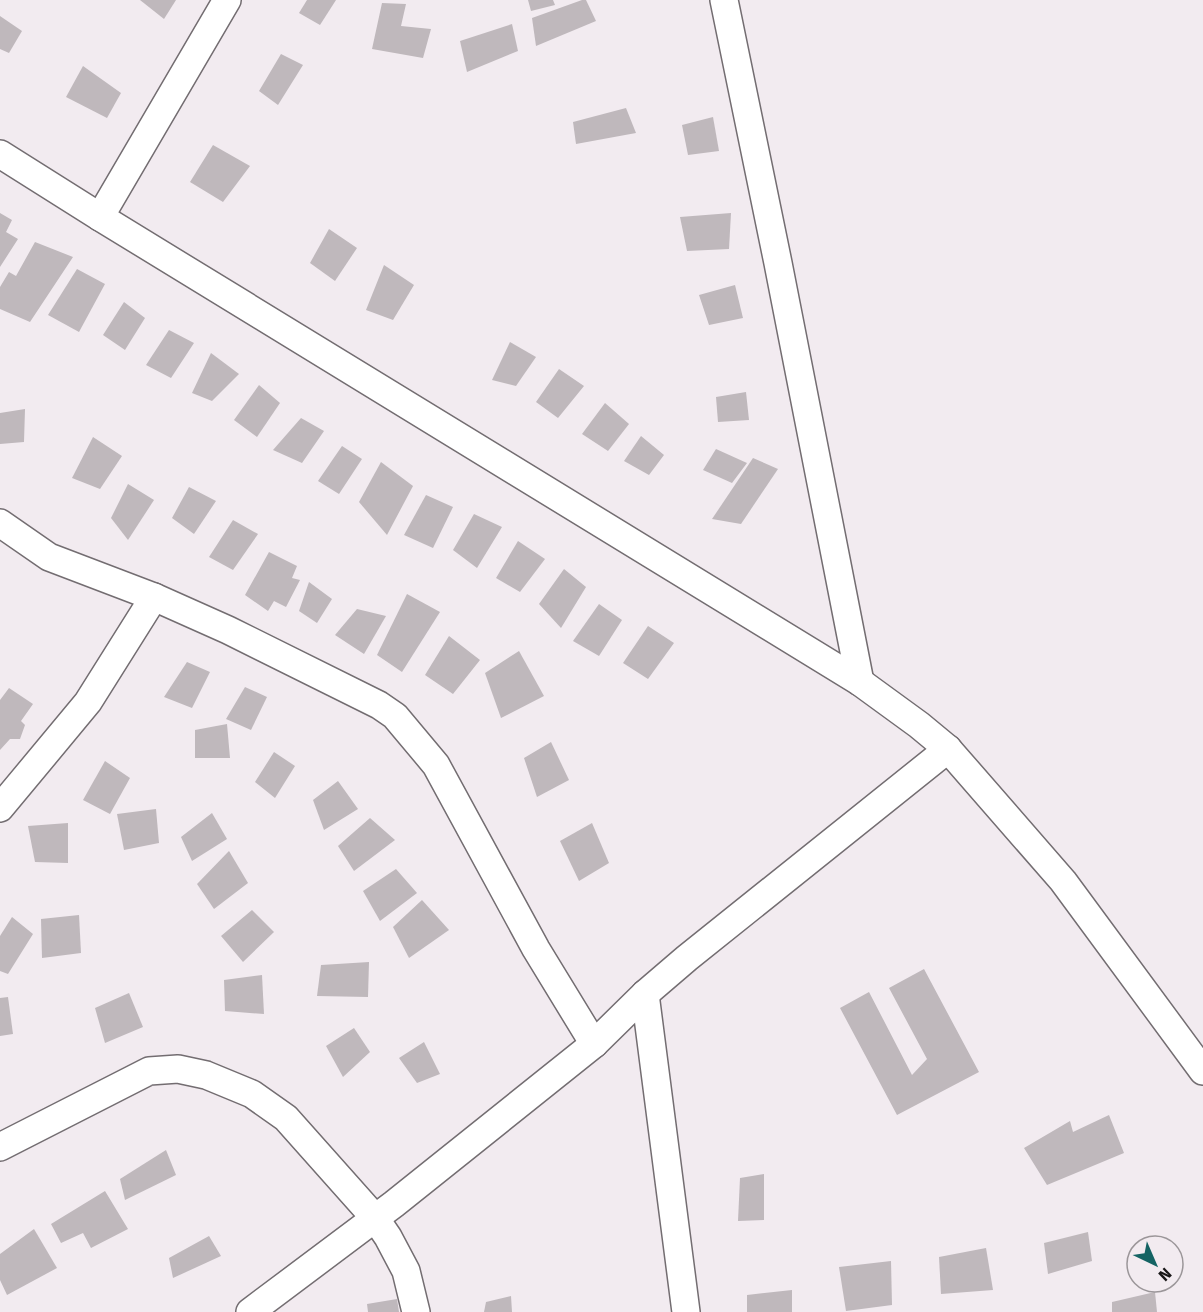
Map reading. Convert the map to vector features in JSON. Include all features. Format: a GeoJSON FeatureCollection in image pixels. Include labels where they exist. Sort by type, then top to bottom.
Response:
{"type":"FeatureCollection","features":[{"type":"Feature","properties":{"kind":"street"},"geometry":{"type":"LineString","coordinates":[[100,217],[227,0]]}},
{"type":"Feature","properties":{"kind":"street"},"geometry":{"type":"LineString","coordinates":[[724,0],[860,682]]}},
{"type":"Feature","properties":{"kind":"street"},"geometry":{"type":"LineString","coordinates":[[0,154],[860,682],[919,725],[948,749],[1063,881],[1203,1071]]}},
{"type":"Feature","properties":{"kind":"street"},"geometry":{"type":"LineString","coordinates":[[0,523],[49,557],[154,597],[238,635],[380,705],[395,716],[436,765],[536,949],[594,1044]]}},
{"type":"Feature","properties":{"kind":"street"},"geometry":{"type":"LineString","coordinates":[[0,808],[88,702],[154,597]]}},
{"type":"Feature","properties":{"kind":"street"},"geometry":{"type":"LineString","coordinates":[[250,1312],[375,1218],[594,1044],[645,994],[687,958],[948,749]]}},
{"type":"Feature","properties":{"kind":"street"},"geometry":{"type":"LineString","coordinates":[[645,994],[686,1312]]}},
{"type":"Feature","properties":{"kind":"street"},"geometry":{"type":"LineString","coordinates":[[0,1146],[149,1071],[178,1070],[206,1075],[252,1094],[286,1118],[375,1218],[406,1271],[416,1312]]}},
{"type":"Feature","properties":{"kind":"building"},"geometry":{"type":"Polygon","coordinates":[[[140,0],[176,0],[164,19],[140,0]]]}},
{"type":"Feature","properties":{"kind":"building"},"geometry":{"type":"Polygon","coordinates":[[[307,0],[336,0],[320,25],[299,13],[307,0]]]}},
{"type":"Feature","properties":{"kind":"building"},"geometry":{"type":"Polygon","coordinates":[[[528,0],[553,0],[555,5],[531,11],[528,0]]]}},
{"type":"Feature","properties":{"kind":"building"},"geometry":{"type":"Polygon","coordinates":[[[586,0],[596,21],[536,46],[532,18],[586,0]]]}},
{"type":"Feature","properties":{"kind":"building"},"geometry":{"type":"Polygon","coordinates":[[[382,3],[406,4],[401,26],[431,29],[423,58],[372,49],[382,3]]]}},
{"type":"Feature","properties":{"kind":"building"},"geometry":{"type":"Polygon","coordinates":[[[0,16],[22,31],[9,53],[0,49],[0,16]]]}},
{"type":"Feature","properties":{"kind":"building"},"geometry":{"type":"Polygon","coordinates":[[[512,24],[518,51],[467,72],[460,41],[512,24]]]}},
{"type":"Feature","properties":{"kind":"building"},"geometry":{"type":"Polygon","coordinates":[[[281,54],[303,65],[278,105],[259,91],[281,54]]]}},
{"type":"Feature","properties":{"kind":"building"},"geometry":{"type":"Polygon","coordinates":[[[83,66],[121,93],[107,118],[66,97],[83,66]]]}},
{"type":"Feature","properties":{"kind":"building"},"geometry":{"type":"Polygon","coordinates":[[[626,108],[636,133],[576,144],[573,122],[626,108]]]}},
{"type":"Feature","properties":{"kind":"building"},"geometry":{"type":"Polygon","coordinates":[[[713,117],[719,151],[688,155],[682,125],[713,117]]]}},
{"type":"Feature","properties":{"kind":"building"},"geometry":{"type":"Polygon","coordinates":[[[213,145],[250,166],[223,202],[190,182],[213,145]]]}},
{"type":"Feature","properties":{"kind":"building"},"geometry":{"type":"Polygon","coordinates":[[[0,213],[12,220],[6,232],[18,239],[0,267],[0,213]]]}},
{"type":"Feature","properties":{"kind":"building"},"geometry":{"type":"Polygon","coordinates":[[[731,213],[729,249],[687,251],[680,217],[731,213]]]}},
{"type":"Feature","properties":{"kind":"building"},"geometry":{"type":"Polygon","coordinates":[[[329,229],[357,248],[335,281],[310,263],[329,229]]]}},
{"type":"Feature","properties":{"kind":"building"},"geometry":{"type":"Polygon","coordinates":[[[35,242],[73,257],[30,322],[0,309],[0,287],[9,272],[16,276],[35,242]]]}},
{"type":"Feature","properties":{"kind":"building"},"geometry":{"type":"Polygon","coordinates":[[[384,265],[414,285],[393,320],[366,310],[384,265]]]}},
{"type":"Feature","properties":{"kind":"building"},"geometry":{"type":"Polygon","coordinates":[[[77,269],[105,284],[79,332],[48,315],[77,269]]]}},
{"type":"Feature","properties":{"kind":"building"},"geometry":{"type":"Polygon","coordinates":[[[735,285],[743,318],[709,325],[699,295],[735,285]]]}},
{"type":"Feature","properties":{"kind":"building"},"geometry":{"type":"Polygon","coordinates":[[[124,302],[145,318],[125,350],[103,335],[124,302]]]}},
{"type":"Feature","properties":{"kind":"building"},"geometry":{"type":"Polygon","coordinates":[[[169,330],[194,343],[171,378],[146,365],[169,330]]]}},
{"type":"Feature","properties":{"kind":"building"},"geometry":{"type":"Polygon","coordinates":[[[510,342],[536,357],[516,386],[492,380],[510,342]]]}},
{"type":"Feature","properties":{"kind":"building"},"geometry":{"type":"Polygon","coordinates":[[[211,353],[239,374],[212,401],[192,393],[211,353]]]}},
{"type":"Feature","properties":{"kind":"building"},"geometry":{"type":"Polygon","coordinates":[[[559,369],[584,386],[558,418],[536,402],[559,369]]]}},
{"type":"Feature","properties":{"kind":"building"},"geometry":{"type":"Polygon","coordinates":[[[259,385],[280,403],[257,437],[234,420],[259,385]]]}},
{"type":"Feature","properties":{"kind":"building"},"geometry":{"type":"Polygon","coordinates":[[[746,392],[749,420],[718,422],[716,397],[746,392]]]}},
{"type":"Feature","properties":{"kind":"building"},"geometry":{"type":"Polygon","coordinates":[[[605,403],[629,424],[608,451],[582,434],[605,403]]]}},
{"type":"Feature","properties":{"kind":"building"},"geometry":{"type":"Polygon","coordinates":[[[25,409],[24,442],[0,444],[0,413],[25,409]]]}},
{"type":"Feature","properties":{"kind":"building"},"geometry":{"type":"Polygon","coordinates":[[[301,418],[324,431],[302,463],[273,450],[301,418]]]}},
{"type":"Feature","properties":{"kind":"building"},"geometry":{"type":"Polygon","coordinates":[[[641,436],[664,455],[649,475],[624,461],[641,436]]]}},
{"type":"Feature","properties":{"kind":"building"},"geometry":{"type":"Polygon","coordinates":[[[93,437],[122,456],[100,489],[72,478],[93,437]]]}},
{"type":"Feature","properties":{"kind":"building"},"geometry":{"type":"Polygon","coordinates":[[[342,446],[362,459],[339,494],[318,481],[342,446]]]}},
{"type":"Feature","properties":{"kind":"building"},"geometry":{"type":"Polygon","coordinates":[[[716,449],[747,463],[732,483],[703,470],[716,449]]]}},
{"type":"Feature","properties":{"kind":"building"},"geometry":{"type":"Polygon","coordinates":[[[753,458],[778,469],[741,524],[712,519],[753,458]]]}},
{"type":"Feature","properties":{"kind":"building"},"geometry":{"type":"Polygon","coordinates":[[[381,462],[413,486],[387,535],[359,502],[381,462]]]}},
{"type":"Feature","properties":{"kind":"building"},"geometry":{"type":"Polygon","coordinates":[[[128,484],[154,500],[128,540],[111,518],[128,484]]]}},
{"type":"Feature","properties":{"kind":"building"},"geometry":{"type":"Polygon","coordinates":[[[189,487],[216,501],[194,534],[172,518],[189,487]]]}},
{"type":"Feature","properties":{"kind":"building"},"geometry":{"type":"Polygon","coordinates":[[[426,495],[453,507],[433,548],[404,535],[426,495]]]}},
{"type":"Feature","properties":{"kind":"building"},"geometry":{"type":"Polygon","coordinates":[[[474,514],[502,527],[477,568],[453,550],[474,514]]]}},
{"type":"Feature","properties":{"kind":"building"},"geometry":{"type":"Polygon","coordinates":[[[233,520],[258,534],[233,570],[209,557],[233,520]]]}},
{"type":"Feature","properties":{"kind":"building"},"geometry":{"type":"Polygon","coordinates":[[[518,541],[545,559],[520,592],[496,578],[518,541]]]}},
{"type":"Feature","properties":{"kind":"building"},"geometry":{"type":"Polygon","coordinates":[[[269,552],[297,566],[292,578],[300,580],[286,607],[274,601],[268,611],[245,595],[269,552]]]}},
{"type":"Feature","properties":{"kind":"building"},"geometry":{"type":"Polygon","coordinates":[[[564,569],[586,587],[561,628],[539,604],[564,569]]]}},
{"type":"Feature","properties":{"kind":"building"},"geometry":{"type":"Polygon","coordinates":[[[309,582],[332,599],[317,623],[299,611],[309,582]]]}},
{"type":"Feature","properties":{"kind":"building"},"geometry":{"type":"Polygon","coordinates":[[[407,594],[440,612],[402,672],[377,655],[407,594]]]}},
{"type":"Feature","properties":{"kind":"building"},"geometry":{"type":"Polygon","coordinates":[[[599,604],[622,620],[599,656],[573,641],[599,604]]]}},
{"type":"Feature","properties":{"kind":"building"},"geometry":{"type":"Polygon","coordinates":[[[357,609],[386,616],[364,654],[335,635],[357,609]]]}},
{"type":"Feature","properties":{"kind":"building"},"geometry":{"type":"Polygon","coordinates":[[[648,626],[674,643],[648,679],[623,663],[648,626]]]}},
{"type":"Feature","properties":{"kind":"building"},"geometry":{"type":"Polygon","coordinates":[[[449,636],[480,660],[453,694],[425,675],[449,636]]]}},
{"type":"Feature","properties":{"kind":"building"},"geometry":{"type":"Polygon","coordinates":[[[519,651],[544,696],[501,718],[485,673],[519,651]]]}},
{"type":"Feature","properties":{"kind":"building"},"geometry":{"type":"Polygon","coordinates":[[[187,662],[210,672],[192,708],[164,697],[187,662]]]}},
{"type":"Feature","properties":{"kind":"building"},"geometry":{"type":"Polygon","coordinates":[[[245,687],[267,697],[251,730],[226,719],[245,687]]]}},
{"type":"Feature","properties":{"kind":"building"},"geometry":{"type":"Polygon","coordinates":[[[9,688],[33,704],[21,721],[25,725],[20,739],[10,739],[0,750],[0,700],[9,688]]]}},
{"type":"Feature","properties":{"kind":"building"},"geometry":{"type":"Polygon","coordinates":[[[227,724],[230,758],[195,758],[195,730],[227,724]]]}},
{"type":"Feature","properties":{"kind":"building"},"geometry":{"type":"Polygon","coordinates":[[[551,742],[569,780],[537,797],[524,758],[551,742]]]}},
{"type":"Feature","properties":{"kind":"building"},"geometry":{"type":"Polygon","coordinates":[[[274,752],[295,766],[275,798],[255,782],[274,752]]]}},
{"type":"Feature","properties":{"kind":"building"},"geometry":{"type":"Polygon","coordinates":[[[105,761],[130,778],[110,814],[83,800],[105,761]]]}},
{"type":"Feature","properties":{"kind":"building"},"geometry":{"type":"Polygon","coordinates":[[[338,781],[358,809],[324,830],[313,800],[338,781]]]}},
{"type":"Feature","properties":{"kind":"building"},"geometry":{"type":"Polygon","coordinates":[[[156,809],[159,843],[124,850],[117,814],[156,809]]]}},
{"type":"Feature","properties":{"kind":"building"},"geometry":{"type":"Polygon","coordinates":[[[212,813],[227,839],[192,861],[181,837],[212,813]]]}},
{"type":"Feature","properties":{"kind":"building"},"geometry":{"type":"Polygon","coordinates":[[[370,818],[395,840],[354,871],[338,846],[370,818]]]}},
{"type":"Feature","properties":{"kind":"building"},"geometry":{"type":"Polygon","coordinates":[[[68,823],[68,863],[35,862],[28,826],[68,823]]]}},
{"type":"Feature","properties":{"kind":"building"},"geometry":{"type":"Polygon","coordinates":[[[592,823],[609,863],[579,881],[560,841],[592,823]]]}},
{"type":"Feature","properties":{"kind":"building"},"geometry":{"type":"Polygon","coordinates":[[[229,851],[248,883],[214,909],[197,884],[229,851]]]}},
{"type":"Feature","properties":{"kind":"building"},"geometry":{"type":"Polygon","coordinates":[[[396,869],[417,893],[380,921],[363,891],[396,869]]]}},
{"type":"Feature","properties":{"kind":"building"},"geometry":{"type":"Polygon","coordinates":[[[422,900],[449,930],[409,958],[393,927],[422,900]]]}},
{"type":"Feature","properties":{"kind":"building"},"geometry":{"type":"Polygon","coordinates":[[[252,910],[274,932],[243,962],[221,936],[252,910]]]}},
{"type":"Feature","properties":{"kind":"building"},"geometry":{"type":"Polygon","coordinates":[[[79,915],[81,953],[42,958],[41,919],[79,915]]]}},
{"type":"Feature","properties":{"kind":"building"},"geometry":{"type":"Polygon","coordinates":[[[12,917],[33,934],[8,974],[0,971],[0,936],[12,917]]]}},
{"type":"Feature","properties":{"kind":"building"},"geometry":{"type":"Polygon","coordinates":[[[369,962],[368,997],[317,996],[321,965],[369,962]]]}},
{"type":"Feature","properties":{"kind":"building"},"geometry":{"type":"Polygon","coordinates":[[[924,969],[979,1072],[897,1115],[840,1008],[869,992],[912,1075],[927,1059],[889,988],[924,969]]]}},
{"type":"Feature","properties":{"kind":"building"},"geometry":{"type":"Polygon","coordinates":[[[262,975],[264,1014],[225,1011],[224,980],[262,975]]]}},
{"type":"Feature","properties":{"kind":"building"},"geometry":{"type":"Polygon","coordinates":[[[129,993],[143,1027],[105,1043],[95,1008],[129,993]]]}},
{"type":"Feature","properties":{"kind":"building"},"geometry":{"type":"Polygon","coordinates":[[[8,997],[13,1034],[0,1036],[0,998],[8,997]]]}},
{"type":"Feature","properties":{"kind":"building"},"geometry":{"type":"Polygon","coordinates":[[[354,1028],[370,1052],[343,1077],[326,1046],[354,1028]]]}},
{"type":"Feature","properties":{"kind":"building"},"geometry":{"type":"Polygon","coordinates":[[[424,1042],[440,1074],[417,1083],[399,1058],[424,1042]]]}},
{"type":"Feature","properties":{"kind":"building"},"geometry":{"type":"Polygon","coordinates":[[[1109,1115],[1124,1153],[1047,1185],[1024,1148],[1070,1121],[1073,1132],[1109,1115]]]}},
{"type":"Feature","properties":{"kind":"building"},"geometry":{"type":"Polygon","coordinates":[[[166,1150],[176,1175],[125,1200],[120,1179],[166,1150]]]}},
{"type":"Feature","properties":{"kind":"building"},"geometry":{"type":"Polygon","coordinates":[[[764,1174],[764,1220],[738,1221],[740,1178],[764,1174]]]}},
{"type":"Feature","properties":{"kind":"building"},"geometry":{"type":"Polygon","coordinates":[[[105,1191],[128,1229],[91,1248],[83,1233],[61,1243],[51,1224],[105,1191]]]}},
{"type":"Feature","properties":{"kind":"building"},"geometry":{"type":"Polygon","coordinates":[[[34,1229],[57,1268],[7,1295],[0,1280],[0,1254],[34,1229]]]}},
{"type":"Feature","properties":{"kind":"building"},"geometry":{"type":"Polygon","coordinates":[[[1088,1232],[1092,1261],[1048,1274],[1044,1243],[1088,1232]]]}},
{"type":"Feature","properties":{"kind":"building"},"geometry":{"type":"Polygon","coordinates":[[[209,1236],[221,1256],[173,1278],[169,1258],[209,1236]]]}},
{"type":"Feature","properties":{"kind":"building"},"geometry":{"type":"Polygon","coordinates":[[[986,1248],[993,1290],[941,1294],[939,1257],[986,1248]]]}},
{"type":"Feature","properties":{"kind":"building"},"geometry":{"type":"Polygon","coordinates":[[[891,1261],[892,1305],[846,1311],[839,1267],[891,1261]]]}},
{"type":"Feature","properties":{"kind":"building"},"geometry":{"type":"Polygon","coordinates":[[[792,1290],[792,1312],[747,1312],[747,1295],[792,1290]]]}},
{"type":"Feature","properties":{"kind":"building"},"geometry":{"type":"Polygon","coordinates":[[[1155,1294],[1157,1312],[1112,1312],[1112,1302],[1155,1294]]]}},
{"type":"Feature","properties":{"kind":"building"},"geometry":{"type":"Polygon","coordinates":[[[511,1296],[512,1312],[484,1312],[486,1302],[511,1296]]]}},
{"type":"Feature","properties":{"kind":"building"},"geometry":{"type":"Polygon","coordinates":[[[397,1299],[399,1312],[368,1312],[367,1304],[397,1299]]]}}]}
